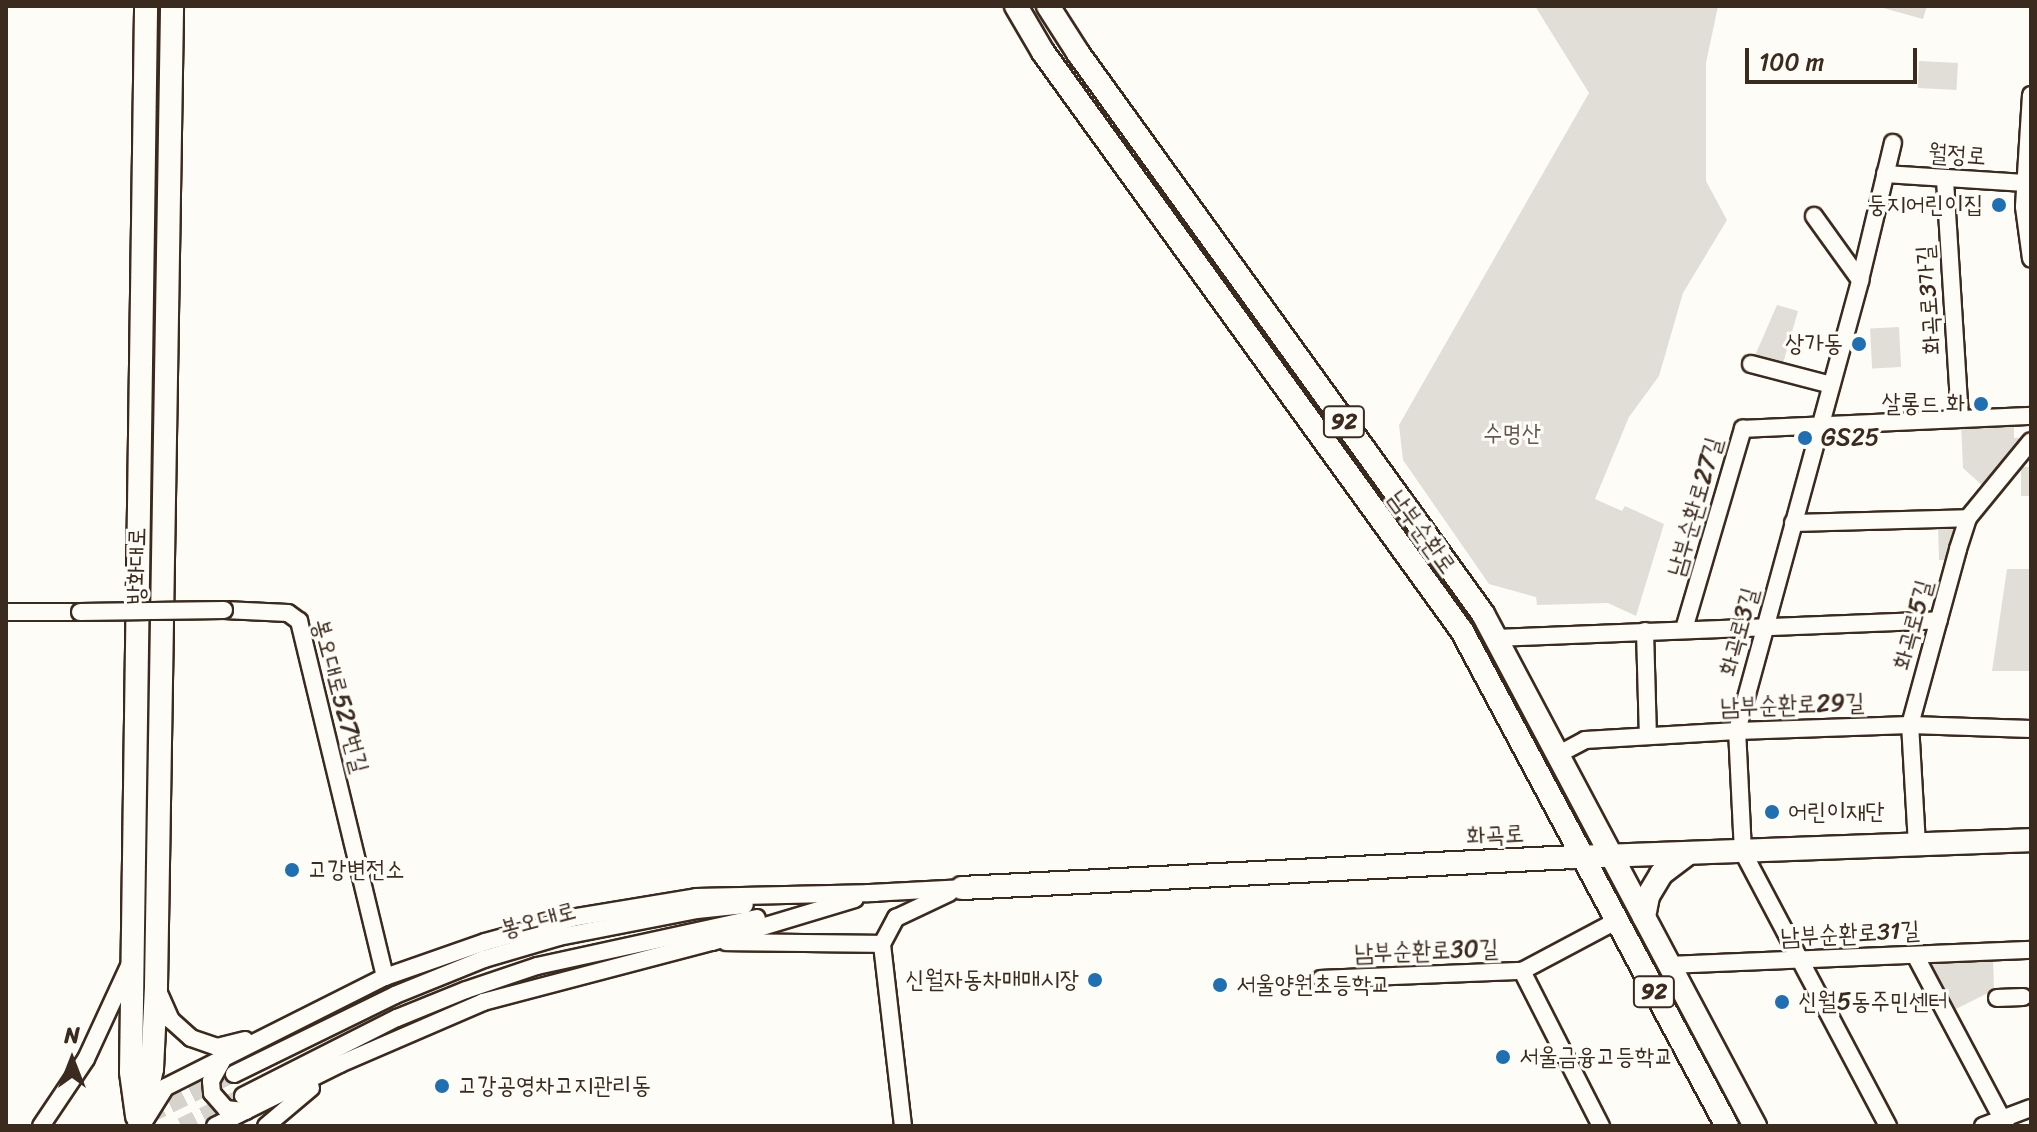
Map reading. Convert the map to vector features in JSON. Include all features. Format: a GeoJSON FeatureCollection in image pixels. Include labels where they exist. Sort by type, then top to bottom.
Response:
{"type":"FeatureCollection","features":[{"type":"Feature","properties":{"kind":"main road","name":"방화대로"},"geometry":{"type":"LineString","coordinates":[[139,1126],[131,1072],[146,6]]}},
{"type":"Feature","properties":{"kind":"main road","name":"방화대로"},"geometry":{"type":"LineString","coordinates":[[139,1126],[152,1069],[156,986],[172,6]]}},
{"type":"Feature","properties":{"kind":"main road","name":"남부순환로"},"geometry":{"type":"LineString","coordinates":[[1016,6],[1043,52],[1462,631],[1727,1126]]}},
{"type":"Feature","properties":{"kind":"main road","name":"남부순환로"},"geometry":{"type":"LineString","coordinates":[[1048,6],[1497,638],[1755,1126]]}},
{"type":"Feature","properties":{"kind":"main road"},"geometry":{"type":"LineString","coordinates":[[1521,744],[1537,748],[1546,757],[1564,789],[1570,788],[1573,781]]}},
{"type":"Feature","properties":{"kind":"main road","name":"화곡로"},"geometry":{"type":"LineString","coordinates":[[962,888],[1582,857],[2031,840]]}},
{"type":"Feature","properties":{"kind":"main road"},"geometry":{"type":"LineString","coordinates":[[1644,917],[1648,896],[1661,874],[1688,854]]}},
{"type":"Feature","properties":{"kind":"main road"},"geometry":{"type":"LineString","coordinates":[[1617,924],[1621,916],[1630,913],[1648,940],[1657,941]]}},
{"type":"Feature","properties":{"kind":"street"},"geometry":{"type":"LineString","coordinates":[[2031,95],[2024,207],[2031,259]]}},
{"type":"Feature","properties":{"kind":"street","name":"화곡로3길"},"geometry":{"type":"LineString","coordinates":[[1743,852],[1737,731],[1860,280],[1893,143]]}},
{"type":"Feature","properties":{"kind":"street","name":"월정로"},"geometry":{"type":"LineString","coordinates":[[1885,174],[2025,183]]}},
{"type":"Feature","properties":{"kind":"street","name":"화곡로3가길"},"geometry":{"type":"LineString","coordinates":[[1945,180],[1960,418]]}},
{"type":"Feature","properties":{"kind":"street"},"geometry":{"type":"LineString","coordinates":[[1814,216],[1860,280]]}},
{"type":"Feature","properties":{"kind":"street"},"geometry":{"type":"LineString","coordinates":[[1751,364],[1831,385]]}},
{"type":"Feature","properties":{"kind":"street"},"geometry":{"type":"LineString","coordinates":[[1821,423],[2031,416]]}},
{"type":"Feature","properties":{"kind":"street","name":"남부순환로27길"},"geometry":{"type":"LineString","coordinates":[[1684,629],[1743,429],[1821,423]]}},
{"type":"Feature","properties":{"kind":"street","name":"화곡로5길"},"geometry":{"type":"LineString","coordinates":[[1917,845],[1910,725],[1939,620],[1968,518],[2031,441]]}},
{"type":"Feature","properties":{"kind":"street"},"geometry":{"type":"LineString","coordinates":[[1793,523],[1968,518]]}},
{"type":"Feature","properties":{"kind":"street","name":"봉오대로527번길"},"geometry":{"type":"LineString","coordinates":[[6,612],[224,610],[288,613],[299,621],[385,977]]}},
{"type":"Feature","properties":{"kind":"street"},"geometry":{"type":"LineString","coordinates":[[1497,638],[1939,620]]}},
{"type":"Feature","properties":{"kind":"street"},"geometry":{"type":"LineString","coordinates":[[1645,631],[1648,736]]}},
{"type":"Feature","properties":{"kind":"street","name":"남부순환로29길"},"geometry":{"type":"LineString","coordinates":[[1559,754],[1585,740],[1737,731],[1910,725],[2031,729]]}},
{"type":"Feature","properties":{"kind":"street"},"geometry":{"type":"LineString","coordinates":[[1743,852],[1888,1126]]}},
{"type":"Feature","properties":{"kind":"street"},"geometry":{"type":"LineString","coordinates":[[903,1126],[882,944],[896,918],[962,888]]}},
{"type":"Feature","properties":{"kind":"street","name":"봉오대로"},"geometry":{"type":"LineString","coordinates":[[234,1074],[395,995],[484,959],[559,937],[697,910],[962,888]]}},
{"type":"Feature","properties":{"kind":"street"},"geometry":{"type":"LineString","coordinates":[[139,1126],[166,1087],[385,977],[485,942],[606,912],[696,897],[876,893]]}},
{"type":"Feature","properties":{"kind":"street"},"geometry":{"type":"LineString","coordinates":[[215,1126],[252,1111],[340,1064],[483,1002],[712,942],[876,893]]}},
{"type":"Feature","properties":{"kind":"street","name":"봉오대로"},"geometry":{"type":"LineString","coordinates":[[243,1096],[397,1018],[537,966],[876,893]]}},
{"type":"Feature","properties":{"kind":"street","name":"남부순환로30길"},"geometry":{"type":"LineString","coordinates":[[1321,979],[1522,971],[1617,924]]}},
{"type":"Feature","properties":{"kind":"street"},"geometry":{"type":"LineString","coordinates":[[712,942],[882,944]]}},
{"type":"Feature","properties":{"kind":"street","name":"남부순환로31길"},"geometry":{"type":"LineString","coordinates":[[1670,965],[2031,950]]}},
{"type":"Feature","properties":{"kind":"street"},"geometry":{"type":"LineString","coordinates":[[41,1126],[86,1059],[134,953]]}},
{"type":"Feature","properties":{"kind":"street"},"geometry":{"type":"LineString","coordinates":[[1915,955],[2004,1121]]}},
{"type":"Feature","properties":{"kind":"street"},"geometry":{"type":"LineString","coordinates":[[1522,971],[1601,1126]]}},
{"type":"Feature","properties":{"kind":"street"},"geometry":{"type":"LineString","coordinates":[[156,986],[165,1009],[180,1030],[203,1044],[217,1047],[266,1036]]}},
{"type":"Feature","properties":{"kind":"street"},"geometry":{"type":"LineString","coordinates":[[1997,998],[2023,997]]}},
{"type":"Feature","properties":{"kind":"street"},"geometry":{"type":"LineString","coordinates":[[226,1057],[216,1068],[211,1081],[212,1093],[226,1109],[252,1111]]}},
{"type":"Feature","properties":{"kind":"street"},"geometry":{"type":"LineString","coordinates":[[266,1126],[340,1064]]}},
{"type":"Feature","properties":{"kind":"street"},"geometry":{"type":"LineString","coordinates":[[1983,1126],[2004,1121],[2031,1108]]}},
{"type":"Feature","properties":{"kind":"green space","name":"수명산"},"geometry":{"type":"Polygon","coordinates":[[[1535,6],[1718,6],[1706,63],[1706,181],[1727,220],[1683,293],[1659,376],[1629,417],[1595,499],[1622,511],[1625,506],[1664,524],[1636,616],[1608,603],[1537,605],[1536,597],[1489,584],[1403,460],[1399,425],[1589,93],[1535,6]]]}},
{"type":"Feature","properties":{"kind":"green space"},"geometry":{"type":"Polygon","coordinates":[[[1876,6],[1927,6],[1923,19],[1876,6]]]}},
{"type":"Feature","properties":{"kind":"green space"},"geometry":{"type":"Polygon","coordinates":[[[1919,61],[1958,63],[1957,90],[1918,88],[1919,61]]]}},
{"type":"Feature","properties":{"kind":"green space"},"geometry":{"type":"Polygon","coordinates":[[[1777,305],[1798,311],[1782,367],[1753,360],[1777,305]]]}},
{"type":"Feature","properties":{"kind":"green space"},"geometry":{"type":"Polygon","coordinates":[[[1899,327],[1901,367],[1872,368],[1870,329],[1899,327]]]}},
{"type":"Feature","properties":{"kind":"green space"},"geometry":{"type":"Polygon","coordinates":[[[2014,422],[2014,438],[2028,438],[1984,487],[1963,468],[1961,424],[2014,422]]]}},
{"type":"Feature","properties":{"kind":"green space"},"geometry":{"type":"Polygon","coordinates":[[[2021,467],[2031,467],[2031,496],[2021,496],[2021,467]]]}},
{"type":"Feature","properties":{"kind":"green space"},"geometry":{"type":"Polygon","coordinates":[[[1955,527],[1947,560],[1939,560],[1938,528],[1955,527]]]}},
{"type":"Feature","properties":{"kind":"green space"},"geometry":{"type":"Polygon","coordinates":[[[2007,569],[2031,569],[2031,671],[1992,671],[2007,569]]]}},
{"type":"Feature","properties":{"kind":"green space"},"geometry":{"type":"Polygon","coordinates":[[[1993,957],[1994,990],[1950,1012],[1922,959],[1993,957]]]}},
{"type":"Feature","properties":{"kind":"tunnel"},"geometry":{"type":"LineString","coordinates":[[127,1126],[234,1074]]}},
{"type":"Feature","properties":{"kind":"tunnel"},"geometry":{"type":"LineString","coordinates":[[181,1126],[243,1096]]}},
{"type":"Feature","properties":{"kind":"place","name":"둥지어린이집"},"geometry":{"type":"Point","coordinates":[1999,205]}},
{"type":"Feature","properties":{"kind":"place","name":"상가동"},"geometry":{"type":"Point","coordinates":[1859,344]}},
{"type":"Feature","properties":{"kind":"place","name":"살롱드 화"},"geometry":{"type":"Point","coordinates":[1981,404]}},
{"type":"Feature","properties":{"kind":"place","name":"GS25"},"geometry":{"type":"Point","coordinates":[1805,438]}},
{"type":"Feature","properties":{"kind":"place","name":"어린이재단"},"geometry":{"type":"Point","coordinates":[1772,812]}},
{"type":"Feature","properties":{"kind":"place","name":"고강변전소"},"geometry":{"type":"Point","coordinates":[292,870]}},
{"type":"Feature","properties":{"kind":"place","name":"신월자동차매매시장"},"geometry":{"type":"Point","coordinates":[1095,980]}},
{"type":"Feature","properties":{"kind":"place","name":"서울양원초등학교"},"geometry":{"type":"Point","coordinates":[1220,985]}},
{"type":"Feature","properties":{"kind":"place","name":"신월5동주민센터"},"geometry":{"type":"Point","coordinates":[1782,1002]}},
{"type":"Feature","properties":{"kind":"place","name":"서울금융고등학교"},"geometry":{"type":"Point","coordinates":[1503,1057]}},
{"type":"Feature","properties":{"kind":"place","name":"고강공영차고지관리동"},"geometry":{"type":"Point","coordinates":[442,1086]}}]}
